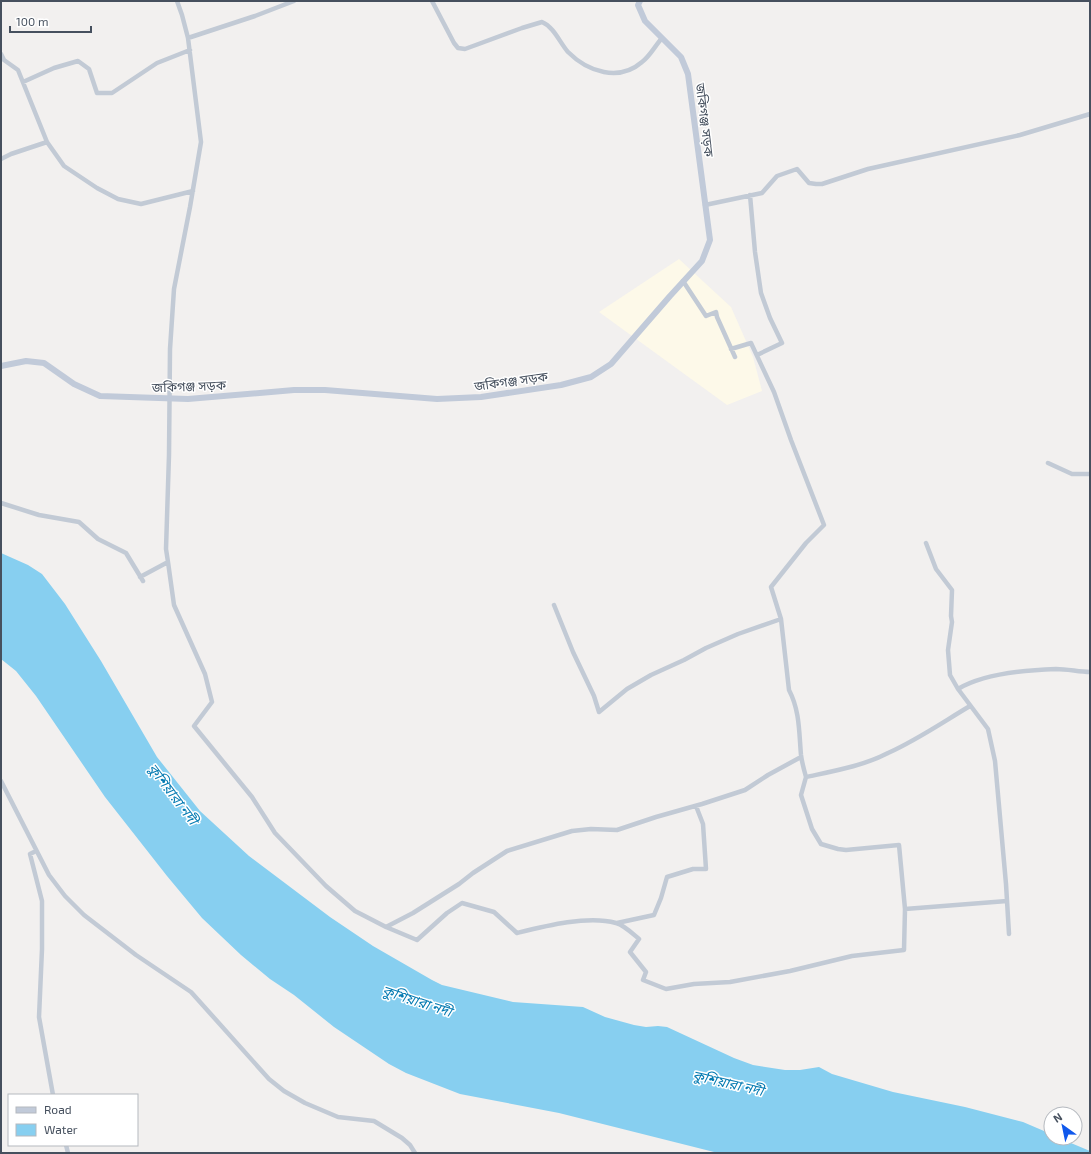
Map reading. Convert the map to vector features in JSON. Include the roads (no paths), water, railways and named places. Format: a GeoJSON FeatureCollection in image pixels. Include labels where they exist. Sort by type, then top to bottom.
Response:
{"type":"FeatureCollection","features":[{"type":"Feature","properties":{"kind":"main road","name":"জকিগঞ্জ সড়ক"},"geometry":{"type":"LineString","coordinates":[[1,366],[26,361],[44,363],[74,384],[100,396],[168,399],[188,399],[301,390],[325,390],[437,399],[480,397],[562,385],[591,377],[610,364],[702,261],[710,240],[688,74],[681,57],[645,21],[638,6],[640,1]]}},
{"type":"Feature","properties":{"kind":"street"},"geometry":{"type":"LineString","coordinates":[[177,1],[188,38],[201,142],[174,289],[168,399],[166,549],[174,606],[205,674],[212,702],[194,726],[252,797],[275,833],[326,886],[355,911],[386,927],[417,940],[462,903],[494,912],[517,933],[555,924],[590,920],[617,923],[654,915],[667,877],[693,869],[706,869],[703,824],[696,806]]}},
{"type":"Feature","properties":{"kind":"street"},"geometry":{"type":"LineString","coordinates":[[188,38],[255,16],[294,1]]}},
{"type":"Feature","properties":{"kind":"street"},"geometry":{"type":"LineString","coordinates":[[432,1],[458,48],[465,49],[542,22],[548,26],[568,52],[580,62],[589,68],[605,73],[619,72],[634,67],[648,56],[662,38]]}},
{"type":"Feature","properties":{"kind":"street"},"geometry":{"type":"LineString","coordinates":[[23,82],[54,68],[78,61],[89,69],[97,93],[112,93],[157,63],[190,50]]}},
{"type":"Feature","properties":{"kind":"street"},"geometry":{"type":"LineString","coordinates":[[1,54],[4,60],[18,70],[46,142],[64,166],[118,200],[141,204],[193,191]]}},
{"type":"Feature","properties":{"kind":"street"},"geometry":{"type":"LineString","coordinates":[[705,205],[762,193],[777,176],[797,169],[809,183],[822,184],[868,169],[1020,135],[1090,114]]}},
{"type":"Feature","properties":{"kind":"street"},"geometry":{"type":"LineString","coordinates":[[1,159],[46,142]]}},
{"type":"Feature","properties":{"kind":"street"},"geometry":{"type":"LineString","coordinates":[[750,195],[754,252],[761,293],[770,318],[782,343],[757,355]]}},
{"type":"Feature","properties":{"kind":"street"},"geometry":{"type":"LineString","coordinates":[[683,281],[706,316],[716,312],[717,318],[735,357]]}},
{"type":"Feature","properties":{"kind":"street"},"geometry":{"type":"LineString","coordinates":[[617,923],[639,939],[630,952],[646,972],[643,980],[666,989],[694,984],[730,982],[790,971],[852,956],[904,950],[905,909],[899,845],[838,850],[821,844],[812,829],[801,795],[806,777],[801,757],[800,727],[794,700],[789,690],[782,619],[771,587],[806,544],[824,525],[774,392],[751,343],[731,349]]}},
{"type":"Feature","properties":{"kind":"street"},"geometry":{"type":"LineString","coordinates":[[1048,463],[1072,474],[1090,474]]}},
{"type":"Feature","properties":{"kind":"street"},"geometry":{"type":"LineString","coordinates":[[1,503],[39,515],[79,522],[98,539],[126,553],[142,579],[168,562]]}},
{"type":"Feature","properties":{"kind":"street"},"geometry":{"type":"LineString","coordinates":[[926,542],[936,569],[952,590],[952,622],[949,656],[950,675],[970,706],[988,729],[995,761],[1009,934]]}},
{"type":"Feature","properties":{"kind":"street"},"geometry":{"type":"LineString","coordinates":[[554,604],[573,652],[594,696],[599,712],[627,689],[651,675],[738,634],[782,619]]}},
{"type":"Feature","properties":{"kind":"street"},"geometry":{"type":"LineString","coordinates":[[958,688],[975,680],[1028,671],[1057,669],[1090,672]]}},
{"type":"Feature","properties":{"kind":"street"},"geometry":{"type":"LineString","coordinates":[[806,777],[851,767],[887,754],[970,706]]}},
{"type":"Feature","properties":{"kind":"street"},"geometry":{"type":"LineString","coordinates":[[386,927],[413,914],[507,851],[572,831],[591,829],[617,830],[696,806],[745,790],[768,775],[801,757]]}},
{"type":"Feature","properties":{"kind":"street"},"geometry":{"type":"LineString","coordinates":[[1,782],[49,875],[84,915],[136,955],[191,992],[269,1079],[284,1091],[305,1103],[338,1118],[374,1121],[402,1138],[410,1145],[415,1153]]}},
{"type":"Feature","properties":{"kind":"street"},"geometry":{"type":"LineString","coordinates":[[36,851],[30,854],[42,901],[42,949],[39,1017],[53,1094]]}},
{"type":"Feature","properties":{"kind":"street"},"geometry":{"type":"LineString","coordinates":[[905,909],[1007,901]]}},
{"type":"Feature","properties":{"kind":"water","name":"কুশিয়ারা নদী"},"geometry":{"type":"Polygon","coordinates":[[[1,553],[28,565],[42,574],[65,604],[101,661],[157,757],[200,811],[249,856],[330,917],[373,946],[442,985],[513,1002],[583,1007],[605,1017],[634,1025],[646,1027],[667,1027],[734,1058],[753,1065],[785,1070],[800,1070],[819,1067],[832,1074],[893,1092],[965,1107],[1023,1122],[1043,1131],[1043,1146],[1078,1146],[1090,1151],[1090,1153],[718,1153],[559,1113],[460,1094],[406,1073],[389,1064],[334,1027],[294,995],[270,979],[241,955],[202,918],[105,797],[36,696],[16,671],[1,659],[1,553]]]}}]}
